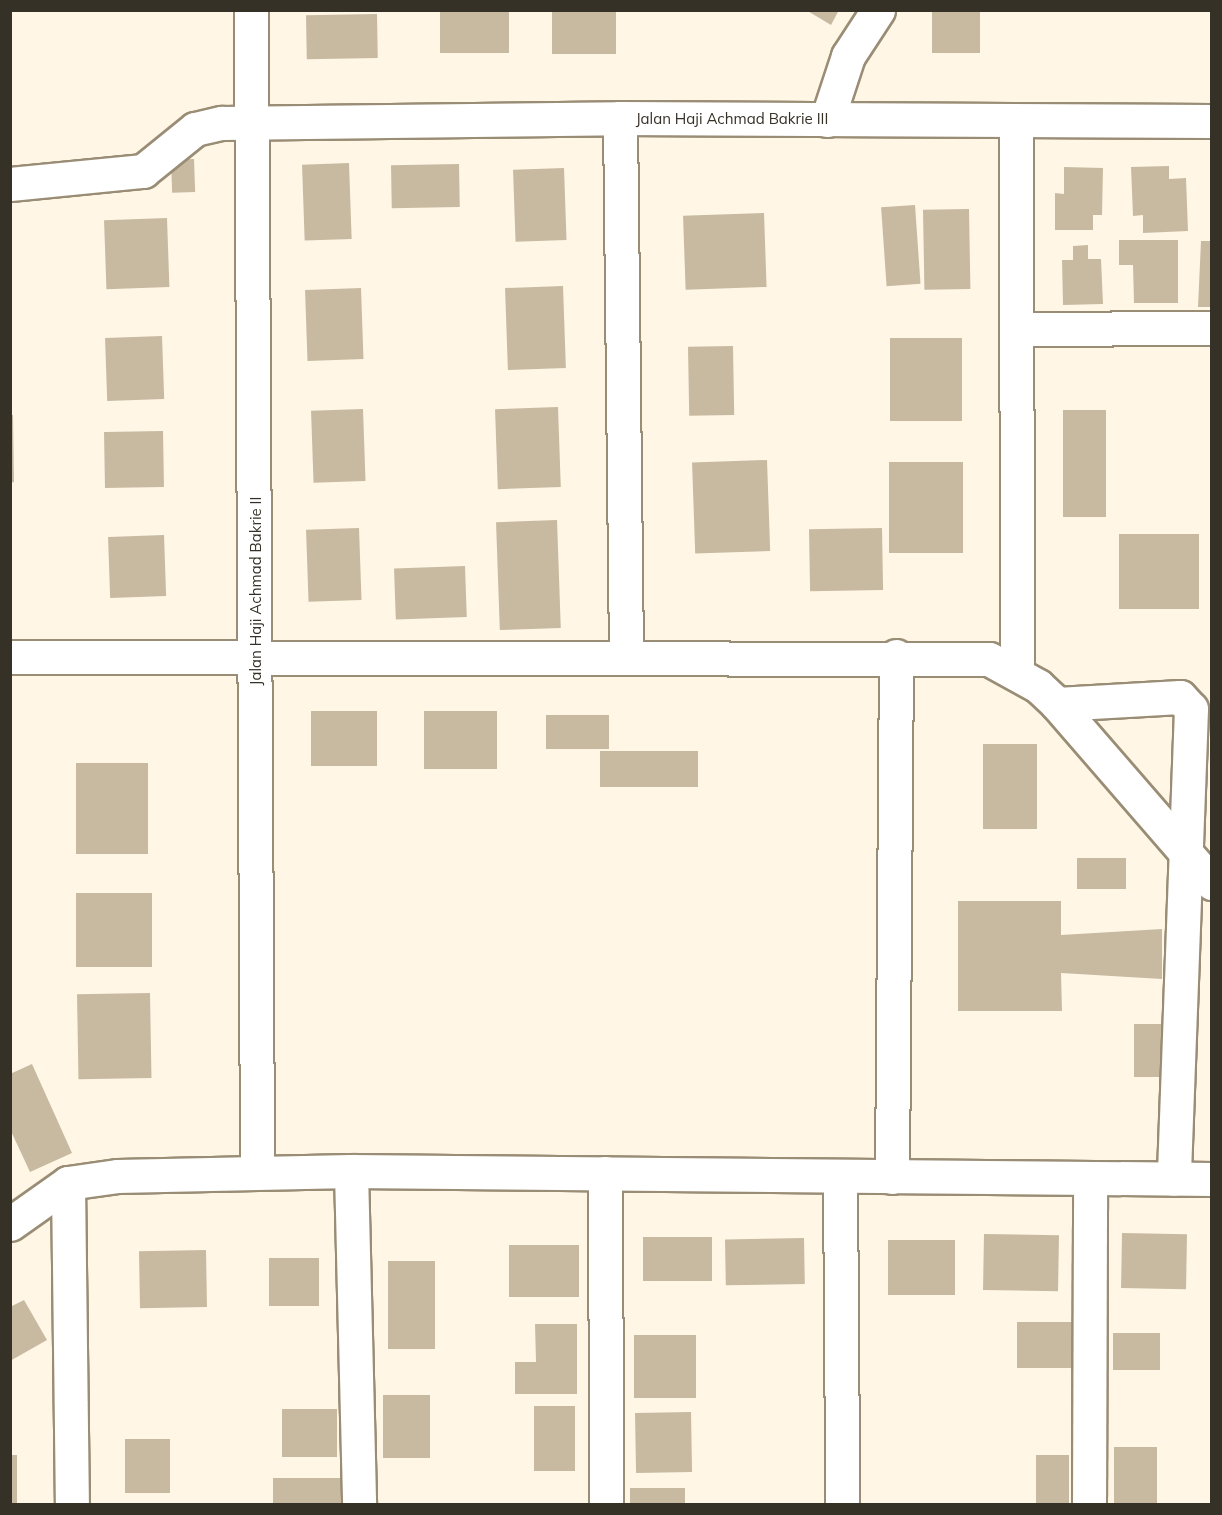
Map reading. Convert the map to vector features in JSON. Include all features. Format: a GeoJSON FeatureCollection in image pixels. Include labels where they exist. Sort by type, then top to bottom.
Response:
{"type":"FeatureCollection","features":[{"type":"Feature","properties":{"kind":"street","name":"Jalan Haji Achmad Bakrie II"},"geometry":{"type":"LineString","coordinates":[[251,10],[254,124],[257,654],[257,1172]]}},
{"type":"Feature","properties":{"kind":"street"},"geometry":{"type":"LineString","coordinates":[[827,120],[848,56],[878,10]]}},
{"type":"Feature","properties":{"kind":"street","name":"Jalan Haji Achmad Bakrie III"},"geometry":{"type":"LineString","coordinates":[[10,183],[143,171],[195,129],[254,124],[620,118],[1212,121]]}},
{"type":"Feature","properties":{"kind":"street"},"geometry":{"type":"LineString","coordinates":[[620,118],[626,656]]}},
{"type":"Feature","properties":{"kind":"street"},"geometry":{"type":"LineString","coordinates":[[1016,121],[1017,672]]}},
{"type":"Feature","properties":{"kind":"street"},"geometry":{"type":"LineString","coordinates":[[1017,329],[1212,328]]}},
{"type":"Feature","properties":{"kind":"street"},"geometry":{"type":"LineString","coordinates":[[10,657],[257,654],[982,658],[1017,672],[1057,704],[1205,881]]}},
{"type":"Feature","properties":{"kind":"street"},"geometry":{"type":"LineString","coordinates":[[892,1177],[896,656]]}},
{"type":"Feature","properties":{"kind":"street"},"geometry":{"type":"LineString","coordinates":[[1057,704],[1140,698],[1187,701],[1205,881],[1177,1003],[1174,1179]]}},
{"type":"Feature","properties":{"kind":"street"},"geometry":{"type":"LineString","coordinates":[[351,1171],[359,1504]]}},
{"type":"Feature","properties":{"kind":"street"},"geometry":{"type":"LineString","coordinates":[[10,1224],[68,1184],[117,1176],[351,1171],[840,1178],[1212,1179]]}},
{"type":"Feature","properties":{"kind":"street"},"geometry":{"type":"LineString","coordinates":[[605,1173],[606,1504]]}},
{"type":"Feature","properties":{"kind":"street"},"geometry":{"type":"LineString","coordinates":[[840,1178],[842,1504]]}},
{"type":"Feature","properties":{"kind":"street"},"geometry":{"type":"LineString","coordinates":[[1089,1504],[1090,1179]]}},
{"type":"Feature","properties":{"kind":"street"},"geometry":{"type":"LineString","coordinates":[[68,1184],[72,1504]]}},
{"type":"Feature","properties":{"kind":"building"},"geometry":{"type":"Polygon","coordinates":[[[440,10],[509,10],[509,53],[440,53],[440,10]]]}},
{"type":"Feature","properties":{"kind":"building"},"geometry":{"type":"Polygon","coordinates":[[[552,10],[616,10],[616,54],[552,54],[552,10]]]}},
{"type":"Feature","properties":{"kind":"building"},"geometry":{"type":"Polygon","coordinates":[[[806,10],[839,10],[831,25],[806,10]]]}},
{"type":"Feature","properties":{"kind":"building"},"geometry":{"type":"Polygon","coordinates":[[[932,10],[980,10],[980,53],[932,53],[932,10]]]}},
{"type":"Feature","properties":{"kind":"building"},"geometry":{"type":"Polygon","coordinates":[[[377,14],[378,58],[307,59],[306,15],[377,14]]]}},
{"type":"Feature","properties":{"kind":"building"},"geometry":{"type":"Polygon","coordinates":[[[194,159],[195,192],[172,193],[171,160],[194,159]]]}},
{"type":"Feature","properties":{"kind":"building"},"geometry":{"type":"Polygon","coordinates":[[[349,163],[352,239],[305,241],[302,165],[349,163]]]}},
{"type":"Feature","properties":{"kind":"building"},"geometry":{"type":"Polygon","coordinates":[[[459,164],[460,207],[392,208],[391,165],[459,164]]]}},
{"type":"Feature","properties":{"kind":"building"},"geometry":{"type":"Polygon","coordinates":[[[1169,166],[1169,179],[1186,178],[1188,231],[1143,233],[1143,215],[1133,216],[1131,167],[1169,166]]]}},
{"type":"Feature","properties":{"kind":"building"},"geometry":{"type":"Polygon","coordinates":[[[1064,167],[1103,168],[1102,215],[1093,215],[1093,230],[1055,230],[1055,193],[1064,194],[1064,167]]]}},
{"type":"Feature","properties":{"kind":"building"},"geometry":{"type":"Polygon","coordinates":[[[564,168],[567,240],[516,242],[513,170],[564,168]]]}},
{"type":"Feature","properties":{"kind":"building"},"geometry":{"type":"Polygon","coordinates":[[[915,205],[921,284],[887,286],[881,207],[915,205]]]}},
{"type":"Feature","properties":{"kind":"building"},"geometry":{"type":"Polygon","coordinates":[[[969,209],[970,289],[924,290],[923,210],[969,209]]]}},
{"type":"Feature","properties":{"kind":"building"},"geometry":{"type":"Polygon","coordinates":[[[764,213],[767,287],[686,290],[683,216],[764,213]]]}},
{"type":"Feature","properties":{"kind":"building"},"geometry":{"type":"Polygon","coordinates":[[[167,218],[169,287],[106,289],[104,220],[167,218]]]}},
{"type":"Feature","properties":{"kind":"building"},"geometry":{"type":"Polygon","coordinates":[[[1119,240],[1178,240],[1178,303],[1134,303],[1133,265],[1119,265],[1119,240]]]}},
{"type":"Feature","properties":{"kind":"building"},"geometry":{"type":"Polygon","coordinates":[[[1201,241],[1212,241],[1212,307],[1198,307],[1201,241]]]}},
{"type":"Feature","properties":{"kind":"building"},"geometry":{"type":"Polygon","coordinates":[[[1088,245],[1088,259],[1101,259],[1103,304],[1063,305],[1062,260],[1073,260],[1073,246],[1088,245]]]}},
{"type":"Feature","properties":{"kind":"building"},"geometry":{"type":"Polygon","coordinates":[[[563,286],[566,368],[508,370],[505,288],[563,286]]]}},
{"type":"Feature","properties":{"kind":"building"},"geometry":{"type":"Polygon","coordinates":[[[361,288],[363,359],[308,361],[305,290],[361,288]]]}},
{"type":"Feature","properties":{"kind":"building"},"geometry":{"type":"Polygon","coordinates":[[[162,336],[164,399],[107,401],[105,338],[162,336]]]}},
{"type":"Feature","properties":{"kind":"building"},"geometry":{"type":"Polygon","coordinates":[[[890,338],[962,338],[962,421],[890,421],[890,338]]]}},
{"type":"Feature","properties":{"kind":"building"},"geometry":{"type":"Polygon","coordinates":[[[733,346],[734,415],[689,416],[688,347],[733,346]]]}},
{"type":"Feature","properties":{"kind":"building"},"geometry":{"type":"Polygon","coordinates":[[[558,407],[561,487],[498,489],[495,409],[558,407]]]}},
{"type":"Feature","properties":{"kind":"building"},"geometry":{"type":"Polygon","coordinates":[[[363,409],[366,481],[314,483],[311,411],[363,409]]]}},
{"type":"Feature","properties":{"kind":"building"},"geometry":{"type":"Polygon","coordinates":[[[1063,410],[1106,410],[1106,517],[1063,517],[1063,410]]]}},
{"type":"Feature","properties":{"kind":"building"},"geometry":{"type":"Polygon","coordinates":[[[10,415],[13,415],[14,482],[10,483],[10,415]]]}},
{"type":"Feature","properties":{"kind":"building"},"geometry":{"type":"Polygon","coordinates":[[[163,431],[164,487],[105,488],[104,432],[163,431]]]}},
{"type":"Feature","properties":{"kind":"building"},"geometry":{"type":"Polygon","coordinates":[[[767,460],[770,551],[695,554],[692,463],[767,460]]]}},
{"type":"Feature","properties":{"kind":"building"},"geometry":{"type":"Polygon","coordinates":[[[889,462],[963,462],[963,553],[889,553],[889,462]]]}},
{"type":"Feature","properties":{"kind":"building"},"geometry":{"type":"Polygon","coordinates":[[[557,520],[561,628],[500,630],[496,522],[557,520]]]}},
{"type":"Feature","properties":{"kind":"building"},"geometry":{"type":"Polygon","coordinates":[[[359,528],[362,600],[309,602],[306,530],[359,528]]]}},
{"type":"Feature","properties":{"kind":"building"},"geometry":{"type":"Polygon","coordinates":[[[882,528],[883,590],[810,591],[809,529],[882,528]]]}},
{"type":"Feature","properties":{"kind":"building"},"geometry":{"type":"Polygon","coordinates":[[[1119,534],[1199,534],[1199,609],[1119,609],[1119,534]]]}},
{"type":"Feature","properties":{"kind":"building"},"geometry":{"type":"Polygon","coordinates":[[[164,535],[166,596],[110,598],[108,537],[164,535]]]}},
{"type":"Feature","properties":{"kind":"building"},"geometry":{"type":"Polygon","coordinates":[[[465,566],[467,617],[396,619],[394,568],[465,566]]]}},
{"type":"Feature","properties":{"kind":"building"},"geometry":{"type":"Polygon","coordinates":[[[311,711],[377,711],[377,766],[311,766],[311,711]]]}},
{"type":"Feature","properties":{"kind":"building"},"geometry":{"type":"Polygon","coordinates":[[[424,711],[497,711],[497,769],[424,769],[424,711]]]}},
{"type":"Feature","properties":{"kind":"building"},"geometry":{"type":"Polygon","coordinates":[[[546,715],[609,715],[609,749],[546,749],[546,715]]]}},
{"type":"Feature","properties":{"kind":"building"},"geometry":{"type":"Polygon","coordinates":[[[983,744],[1037,744],[1037,829],[983,829],[983,744]]]}},
{"type":"Feature","properties":{"kind":"building"},"geometry":{"type":"Polygon","coordinates":[[[600,751],[698,751],[698,787],[600,787],[600,751]]]}},
{"type":"Feature","properties":{"kind":"building"},"geometry":{"type":"Polygon","coordinates":[[[76,763],[148,763],[148,854],[76,854],[76,763]]]}},
{"type":"Feature","properties":{"kind":"building"},"geometry":{"type":"Polygon","coordinates":[[[1077,858],[1126,858],[1126,889],[1077,889],[1077,858]]]}},
{"type":"Feature","properties":{"kind":"building"},"geometry":{"type":"Polygon","coordinates":[[[76,893],[152,893],[152,967],[76,967],[76,893]]]}},
{"type":"Feature","properties":{"kind":"building"},"geometry":{"type":"Polygon","coordinates":[[[958,901],[1061,901],[1061,935],[1162,929],[1162,979],[1061,973],[1062,1011],[958,1011],[958,901]]]}},
{"type":"Feature","properties":{"kind":"building"},"geometry":{"type":"Polygon","coordinates":[[[150,993],[151,1078],[78,1079],[77,994],[150,993]]]}},
{"type":"Feature","properties":{"kind":"building"},"geometry":{"type":"Polygon","coordinates":[[[1134,1024],[1163,1024],[1163,1077],[1134,1077],[1134,1024]]]}},
{"type":"Feature","properties":{"kind":"building"},"geometry":{"type":"Polygon","coordinates":[[[32,1064],[72,1153],[30,1172],[10,1129],[10,1074],[32,1064]]]}},
{"type":"Feature","properties":{"kind":"building"},"geometry":{"type":"Polygon","coordinates":[[[1122,1233],[1187,1234],[1186,1289],[1121,1288],[1122,1233]]]}},
{"type":"Feature","properties":{"kind":"building"},"geometry":{"type":"Polygon","coordinates":[[[984,1234],[1059,1235],[1058,1291],[983,1290],[984,1234]]]}},
{"type":"Feature","properties":{"kind":"building"},"geometry":{"type":"Polygon","coordinates":[[[643,1237],[712,1237],[712,1281],[643,1281],[643,1237]]]}},
{"type":"Feature","properties":{"kind":"building"},"geometry":{"type":"Polygon","coordinates":[[[804,1238],[805,1284],[726,1285],[725,1239],[804,1238]]]}},
{"type":"Feature","properties":{"kind":"building"},"geometry":{"type":"Polygon","coordinates":[[[888,1240],[955,1240],[955,1295],[888,1295],[888,1240]]]}},
{"type":"Feature","properties":{"kind":"building"},"geometry":{"type":"Polygon","coordinates":[[[509,1245],[579,1245],[579,1297],[509,1297],[509,1245]]]}},
{"type":"Feature","properties":{"kind":"building"},"geometry":{"type":"Polygon","coordinates":[[[206,1250],[207,1307],[140,1308],[139,1251],[206,1250]]]}},
{"type":"Feature","properties":{"kind":"building"},"geometry":{"type":"Polygon","coordinates":[[[269,1258],[319,1258],[319,1306],[269,1306],[269,1258]]]}},
{"type":"Feature","properties":{"kind":"building"},"geometry":{"type":"Polygon","coordinates":[[[388,1261],[435,1261],[435,1349],[388,1349],[388,1261]]]}},
{"type":"Feature","properties":{"kind":"building"},"geometry":{"type":"Polygon","coordinates":[[[24,1300],[47,1340],[10,1361],[10,1307],[24,1300]]]}},
{"type":"Feature","properties":{"kind":"building"},"geometry":{"type":"Polygon","coordinates":[[[1017,1322],[1072,1322],[1072,1368],[1017,1368],[1017,1322]]]}},
{"type":"Feature","properties":{"kind":"building"},"geometry":{"type":"Polygon","coordinates":[[[535,1324],[577,1324],[577,1394],[515,1394],[515,1362],[536,1362],[535,1324]]]}},
{"type":"Feature","properties":{"kind":"building"},"geometry":{"type":"Polygon","coordinates":[[[1113,1333],[1160,1333],[1160,1370],[1113,1370],[1113,1333]]]}},
{"type":"Feature","properties":{"kind":"building"},"geometry":{"type":"Polygon","coordinates":[[[634,1335],[696,1335],[696,1398],[634,1398],[634,1335]]]}},
{"type":"Feature","properties":{"kind":"building"},"geometry":{"type":"Polygon","coordinates":[[[383,1395],[430,1395],[430,1458],[383,1458],[383,1395]]]}},
{"type":"Feature","properties":{"kind":"building"},"geometry":{"type":"Polygon","coordinates":[[[534,1406],[575,1406],[575,1471],[534,1471],[534,1406]]]}},
{"type":"Feature","properties":{"kind":"building"},"geometry":{"type":"Polygon","coordinates":[[[282,1409],[337,1409],[337,1457],[282,1457],[282,1409]]]}},
{"type":"Feature","properties":{"kind":"building"},"geometry":{"type":"Polygon","coordinates":[[[691,1412],[692,1472],[636,1473],[635,1413],[691,1412]]]}},
{"type":"Feature","properties":{"kind":"building"},"geometry":{"type":"Polygon","coordinates":[[[125,1439],[170,1439],[170,1493],[125,1493],[125,1439]]]}},
{"type":"Feature","properties":{"kind":"building"},"geometry":{"type":"Polygon","coordinates":[[[1114,1447],[1157,1447],[1157,1504],[1114,1504],[1114,1447]]]}},
{"type":"Feature","properties":{"kind":"building"},"geometry":{"type":"Polygon","coordinates":[[[10,1455],[17,1455],[17,1503],[10,1503],[10,1455]]]}},
{"type":"Feature","properties":{"kind":"building"},"geometry":{"type":"Polygon","coordinates":[[[1036,1455],[1069,1455],[1069,1504],[1036,1504],[1036,1455]]]}},
{"type":"Feature","properties":{"kind":"building"},"geometry":{"type":"Polygon","coordinates":[[[273,1478],[341,1478],[341,1504],[273,1504],[273,1478]]]}},
{"type":"Feature","properties":{"kind":"building"},"geometry":{"type":"Polygon","coordinates":[[[630,1488],[685,1488],[685,1504],[630,1504],[630,1488]]]}}]}
